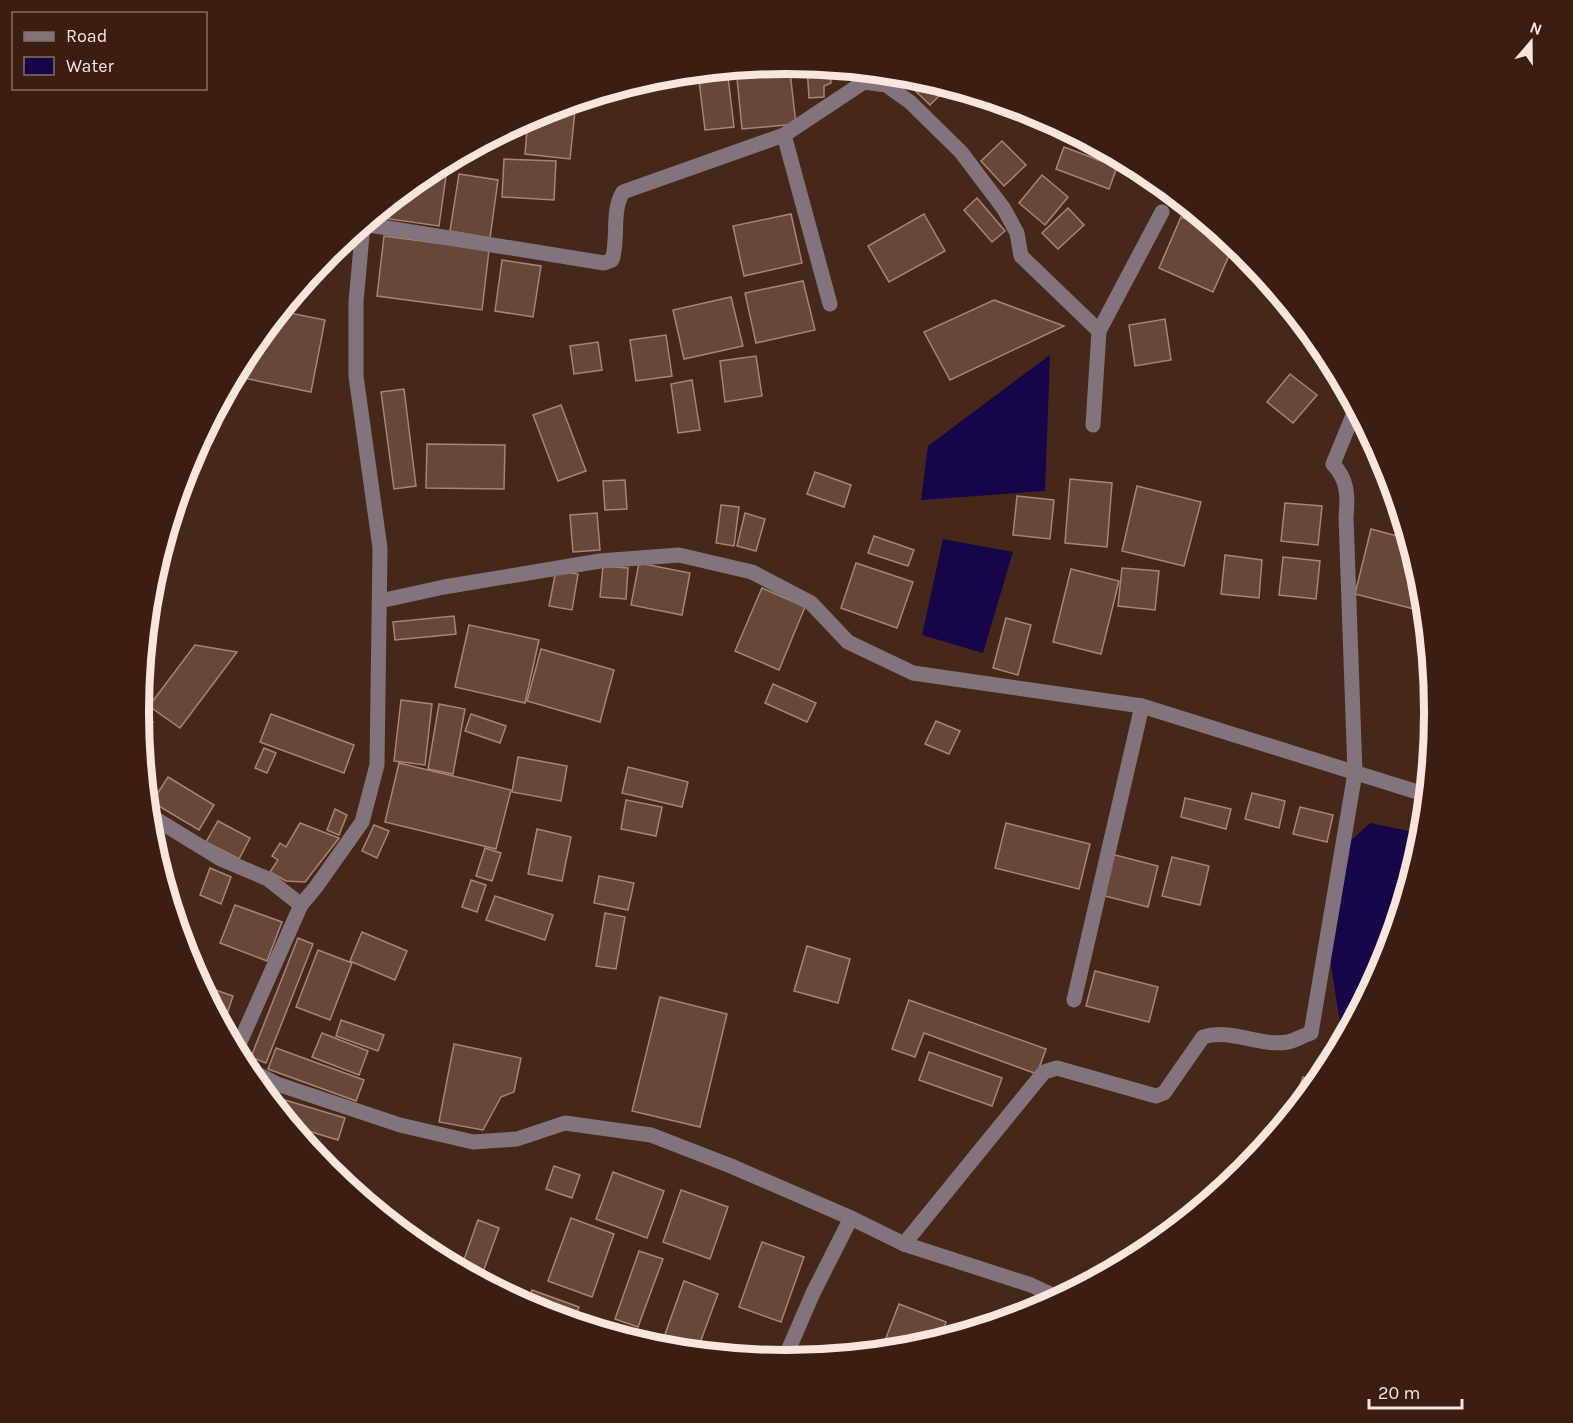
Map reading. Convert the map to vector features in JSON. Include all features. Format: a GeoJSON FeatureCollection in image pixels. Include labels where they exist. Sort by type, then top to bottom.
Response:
{"type":"FeatureCollection","features":[{"type":"Feature","properties":{"kind":"street"},"geometry":{"type":"LineString","coordinates":[[373,226],[604,263],[612,260],[615,251],[618,199],[623,192],[784,135],[864,82],[886,85],[910,102],[961,152],[1008,217],[1017,233],[1021,256],[1099,331]]}},
{"type":"Feature","properties":{"kind":"street"},"geometry":{"type":"LineString","coordinates":[[784,135],[830,304]]}},
{"type":"Feature","properties":{"kind":"street"},"geometry":{"type":"LineString","coordinates":[[1093,425],[1099,331],[1162,212]]}},
{"type":"Feature","properties":{"kind":"street"},"geometry":{"type":"LineString","coordinates":[[241,1041],[301,905],[363,822],[377,765],[380,548],[356,376],[356,302],[362,236]]}},
{"type":"Feature","properties":{"kind":"street"},"geometry":{"type":"LineString","coordinates":[[904,1244],[1044,1072],[1057,1068],[1156,1096],[1164,1094],[1203,1037],[1213,1034],[1288,1042],[1311,1033],[1355,773],[1347,498],[1343,474],[1333,464],[1352,417]]}},
{"type":"Feature","properties":{"kind":"street"},"geometry":{"type":"LineString","coordinates":[[380,601],[444,587],[600,561],[679,555],[752,572],[811,603],[848,642],[913,673],[1142,706],[1419,793]]}},
{"type":"Feature","properties":{"kind":"street"},"geometry":{"type":"LineString","coordinates":[[1074,1000],[1142,706]]}},
{"type":"Feature","properties":{"kind":"street"},"geometry":{"type":"LineString","coordinates":[[158,821],[221,859],[268,879],[301,905]]}},
{"type":"Feature","properties":{"kind":"street"},"geometry":{"type":"LineString","coordinates":[[264,1078],[277,1084],[400,1125],[473,1142],[518,1139],[565,1123],[651,1135],[731,1166],[851,1218],[904,1244],[1031,1285],[1049,1293]]}},
{"type":"Feature","properties":{"kind":"street"},"geometry":{"type":"LineString","coordinates":[[788,1350],[813,1293],[851,1218]]}},
{"type":"Feature","properties":{"kind":"water"},"geometry":{"type":"Polygon","coordinates":[[[1050,355],[1045,491],[921,500],[928,446],[1050,355]]]}},
{"type":"Feature","properties":{"kind":"water"},"geometry":{"type":"Polygon","coordinates":[[[943,539],[1013,552],[983,653],[922,635],[943,539]]]}},
{"type":"Feature","properties":{"kind":"water"},"geometry":{"type":"Polygon","coordinates":[[[1370,823],[1413,832],[1391,917],[1359,994],[1343,1023],[1340,1023],[1330,959],[1346,845],[1370,823]]]}},
{"type":"Feature","properties":{"kind":"building"},"geometry":{"type":"Polygon","coordinates":[[[790,74],[796,124],[742,129],[737,76],[790,74]]]}},
{"type":"Feature","properties":{"kind":"building"},"geometry":{"type":"Polygon","coordinates":[[[808,75],[831,75],[831,83],[824,86],[824,97],[809,98],[808,75]]]}},
{"type":"Feature","properties":{"kind":"building"},"geometry":{"type":"Polygon","coordinates":[[[728,77],[734,127],[705,130],[699,80],[728,77]]]}},
{"type":"Feature","properties":{"kind":"building"},"geometry":{"type":"Polygon","coordinates":[[[910,86],[942,93],[930,105],[910,86]]]}},
{"type":"Feature","properties":{"kind":"building"},"geometry":{"type":"Polygon","coordinates":[[[575,109],[570,159],[525,154],[527,129],[575,109]]]}},
{"type":"Feature","properties":{"kind":"building"},"geometry":{"type":"Polygon","coordinates":[[[1002,141],[1026,165],[1004,186],[981,161],[1002,141]]]}},
{"type":"Feature","properties":{"kind":"building"},"geometry":{"type":"Polygon","coordinates":[[[1064,147],[1117,167],[1109,189],[1056,169],[1064,147]]]}},
{"type":"Feature","properties":{"kind":"building"},"geometry":{"type":"Polygon","coordinates":[[[504,159],[556,161],[554,200],[502,197],[504,159]]]}},
{"type":"Feature","properties":{"kind":"building"},"geometry":{"type":"Polygon","coordinates":[[[459,174],[498,180],[490,238],[450,231],[459,174]]]}},
{"type":"Feature","properties":{"kind":"building"},"geometry":{"type":"Polygon","coordinates":[[[441,175],[446,176],[439,226],[383,218],[441,175]]]}},
{"type":"Feature","properties":{"kind":"building"},"geometry":{"type":"Polygon","coordinates":[[[1042,175],[1068,197],[1045,225],[1019,203],[1042,175]]]}},
{"type":"Feature","properties":{"kind":"building"},"geometry":{"type":"Polygon","coordinates":[[[977,198],[1005,231],[992,242],[964,210],[977,198]]]}},
{"type":"Feature","properties":{"kind":"building"},"geometry":{"type":"Polygon","coordinates":[[[1068,208],[1084,225],[1058,249],[1042,233],[1068,208]]]}},
{"type":"Feature","properties":{"kind":"building"},"geometry":{"type":"Polygon","coordinates":[[[791,214],[802,263],[744,276],[733,226],[791,214]]]}},
{"type":"Feature","properties":{"kind":"building"},"geometry":{"type":"Polygon","coordinates":[[[924,214],[945,251],[889,282],[868,246],[924,214]]]}},
{"type":"Feature","properties":{"kind":"building"},"geometry":{"type":"Polygon","coordinates":[[[1181,217],[1199,225],[1230,253],[1213,292],[1159,268],[1181,217]]]}},
{"type":"Feature","properties":{"kind":"building"},"geometry":{"type":"Polygon","coordinates":[[[384,236],[489,250],[482,310],[377,296],[384,236]]]}},
{"type":"Feature","properties":{"kind":"building"},"geometry":{"type":"Polygon","coordinates":[[[502,260],[541,266],[533,317],[495,311],[502,260]]]}},
{"type":"Feature","properties":{"kind":"building"},"geometry":{"type":"Polygon","coordinates":[[[803,281],[815,330],[756,343],[745,293],[803,281]]]}},
{"type":"Feature","properties":{"kind":"building"},"geometry":{"type":"Polygon","coordinates":[[[731,297],[743,346],[684,359],[673,310],[731,297]]]}},
{"type":"Feature","properties":{"kind":"building"},"geometry":{"type":"Polygon","coordinates":[[[994,300],[1064,326],[950,380],[924,332],[994,300]]]}},
{"type":"Feature","properties":{"kind":"building"},"geometry":{"type":"Polygon","coordinates":[[[289,313],[325,320],[311,392],[243,378],[289,313]]]}},
{"type":"Feature","properties":{"kind":"building"},"geometry":{"type":"Polygon","coordinates":[[[1165,319],[1171,360],[1135,366],[1129,325],[1165,319]]]}},
{"type":"Feature","properties":{"kind":"building"},"geometry":{"type":"Polygon","coordinates":[[[666,335],[672,376],[636,381],[630,340],[666,335]]]}},
{"type":"Feature","properties":{"kind":"building"},"geometry":{"type":"Polygon","coordinates":[[[598,342],[602,370],[574,374],[570,346],[598,342]]]}},
{"type":"Feature","properties":{"kind":"building"},"geometry":{"type":"Polygon","coordinates":[[[756,356],[762,396],[725,402],[720,361],[756,356]]]}},
{"type":"Feature","properties":{"kind":"building"},"geometry":{"type":"Polygon","coordinates":[[[1290,374],[1317,395],[1293,423],[1267,402],[1290,374]]]}},
{"type":"Feature","properties":{"kind":"building"},"geometry":{"type":"Polygon","coordinates":[[[692,380],[700,430],[678,433],[671,384],[692,380]]]}},
{"type":"Feature","properties":{"kind":"building"},"geometry":{"type":"Polygon","coordinates":[[[404,389],[416,486],[394,489],[381,392],[404,389]]]}},
{"type":"Feature","properties":{"kind":"building"},"geometry":{"type":"Polygon","coordinates":[[[561,405],[586,471],[558,481],[533,415],[561,405]]]}},
{"type":"Feature","properties":{"kind":"building"},"geometry":{"type":"Polygon","coordinates":[[[427,444],[505,445],[504,489],[426,488],[427,444]]]}},
{"type":"Feature","properties":{"kind":"building"},"geometry":{"type":"Polygon","coordinates":[[[815,472],[851,485],[844,507],[807,494],[815,472]]]}},
{"type":"Feature","properties":{"kind":"building"},"geometry":{"type":"Polygon","coordinates":[[[1070,479],[1112,483],[1107,547],[1065,543],[1070,479]]]}},
{"type":"Feature","properties":{"kind":"building"},"geometry":{"type":"Polygon","coordinates":[[[625,480],[627,509],[605,510],[603,481],[625,480]]]}},
{"type":"Feature","properties":{"kind":"building"},"geometry":{"type":"Polygon","coordinates":[[[1137,486],[1201,502],[1184,566],[1122,551],[1137,486]]]}},
{"type":"Feature","properties":{"kind":"building"},"geometry":{"type":"Polygon","coordinates":[[[1017,496],[1054,500],[1050,539],[1013,535],[1017,496]]]}},
{"type":"Feature","properties":{"kind":"building"},"geometry":{"type":"Polygon","coordinates":[[[1285,503],[1322,506],[1318,545],[1281,541],[1285,503]]]}},
{"type":"Feature","properties":{"kind":"building"},"geometry":{"type":"Polygon","coordinates":[[[721,505],[739,507],[734,546],[716,543],[721,505]]]}},
{"type":"Feature","properties":{"kind":"building"},"geometry":{"type":"Polygon","coordinates":[[[597,513],[600,550],[573,552],[570,515],[597,513]]]}},
{"type":"Feature","properties":{"kind":"building"},"geometry":{"type":"Polygon","coordinates":[[[745,513],[765,519],[756,551],[737,546],[745,513]]]}},
{"type":"Feature","properties":{"kind":"building"},"geometry":{"type":"Polygon","coordinates":[[[1371,529],[1400,537],[1416,609],[1355,594],[1371,529]]]}},
{"type":"Feature","properties":{"kind":"building"},"geometry":{"type":"Polygon","coordinates":[[[874,536],[914,550],[908,566],[868,553],[874,536]]]}},
{"type":"Feature","properties":{"kind":"building"},"geometry":{"type":"Polygon","coordinates":[[[1225,555],[1262,560],[1259,598],[1221,594],[1225,555]]]}},
{"type":"Feature","properties":{"kind":"building"},"geometry":{"type":"Polygon","coordinates":[[[1283,557],[1320,561],[1316,599],[1279,595],[1283,557]]]}},
{"type":"Feature","properties":{"kind":"building"},"geometry":{"type":"Polygon","coordinates":[[[639,563],[690,573],[682,615],[631,605],[639,563]]]}},
{"type":"Feature","properties":{"kind":"building"},"geometry":{"type":"Polygon","coordinates":[[[856,563],[913,582],[897,628],[841,608],[856,563]]]}},
{"type":"Feature","properties":{"kind":"building"},"geometry":{"type":"Polygon","coordinates":[[[603,566],[628,568],[626,599],[600,597],[603,566]]]}},
{"type":"Feature","properties":{"kind":"building"},"geometry":{"type":"Polygon","coordinates":[[[1122,568],[1159,571],[1155,610],[1118,606],[1122,568]]]}},
{"type":"Feature","properties":{"kind":"building"},"geometry":{"type":"Polygon","coordinates":[[[1071,569],[1119,581],[1101,654],[1053,642],[1071,569]]]}},
{"type":"Feature","properties":{"kind":"building"},"geometry":{"type":"Polygon","coordinates":[[[556,570],[578,574],[572,610],[549,606],[556,570]]]}},
{"type":"Feature","properties":{"kind":"building"},"geometry":{"type":"Polygon","coordinates":[[[762,588],[805,607],[779,670],[735,651],[762,588]]]}},
{"type":"Feature","properties":{"kind":"building"},"geometry":{"type":"Polygon","coordinates":[[[454,616],[456,634],[395,640],[393,622],[454,616]]]}},
{"type":"Feature","properties":{"kind":"building"},"geometry":{"type":"Polygon","coordinates":[[[1006,618],[1031,625],[1018,675],[993,668],[1006,618]]]}},
{"type":"Feature","properties":{"kind":"building"},"geometry":{"type":"Polygon","coordinates":[[[469,625],[539,640],[525,703],[455,687],[469,625]]]}},
{"type":"Feature","properties":{"kind":"building"},"geometry":{"type":"Polygon","coordinates":[[[195,645],[237,652],[180,728],[149,706],[195,645]]]}},
{"type":"Feature","properties":{"kind":"building"},"geometry":{"type":"Polygon","coordinates":[[[541,649],[614,670],[600,722],[527,701],[541,649]]]}},
{"type":"Feature","properties":{"kind":"building"},"geometry":{"type":"Polygon","coordinates":[[[773,684],[816,703],[807,722],[765,703],[773,684]]]}},
{"type":"Feature","properties":{"kind":"building"},"geometry":{"type":"Polygon","coordinates":[[[401,700],[432,704],[425,765],[394,761],[401,700]]]}},
{"type":"Feature","properties":{"kind":"building"},"geometry":{"type":"Polygon","coordinates":[[[439,704],[465,709],[453,774],[428,769],[439,704]]]}},
{"type":"Feature","properties":{"kind":"building"},"geometry":{"type":"Polygon","coordinates":[[[271,714],[354,745],[344,773],[260,742],[271,714]]]}},
{"type":"Feature","properties":{"kind":"building"},"geometry":{"type":"Polygon","coordinates":[[[471,714],[506,726],[500,743],[465,731],[471,714]]]}},
{"type":"Feature","properties":{"kind":"building"},"geometry":{"type":"Polygon","coordinates":[[[936,721],[960,731],[949,754],[925,744],[936,721]]]}},
{"type":"Feature","properties":{"kind":"building"},"geometry":{"type":"Polygon","coordinates":[[[264,748],[276,753],[267,773],[255,768],[264,748]]]}},
{"type":"Feature","properties":{"kind":"building"},"geometry":{"type":"Polygon","coordinates":[[[518,757],[567,766],[561,801],[512,792],[518,757]]]}},
{"type":"Feature","properties":{"kind":"building"},"geometry":{"type":"Polygon","coordinates":[[[399,763],[511,790],[496,849],[385,822],[399,763]]]}},
{"type":"Feature","properties":{"kind":"building"},"geometry":{"type":"Polygon","coordinates":[[[628,767],[688,782],[682,807],[622,793],[628,767]]]}},
{"type":"Feature","properties":{"kind":"building"},"geometry":{"type":"Polygon","coordinates":[[[168,777],[214,805],[199,830],[156,804],[155,798],[168,777]]]}},
{"type":"Feature","properties":{"kind":"building"},"geometry":{"type":"Polygon","coordinates":[[[1252,793],[1285,801],[1279,828],[1245,819],[1252,793]]]}},
{"type":"Feature","properties":{"kind":"building"},"geometry":{"type":"Polygon","coordinates":[[[1185,798],[1231,809],[1226,829],[1181,817],[1185,798]]]}},
{"type":"Feature","properties":{"kind":"building"},"geometry":{"type":"Polygon","coordinates":[[[626,800],[662,807],[656,836],[621,829],[626,800]]]}},
{"type":"Feature","properties":{"kind":"building"},"geometry":{"type":"Polygon","coordinates":[[[1300,807],[1333,815],[1327,842],[1293,834],[1300,807]]]}},
{"type":"Feature","properties":{"kind":"building"},"geometry":{"type":"Polygon","coordinates":[[[335,809],[347,815],[339,835],[327,830],[335,809]]]}},
{"type":"Feature","properties":{"kind":"building"},"geometry":{"type":"Polygon","coordinates":[[[218,821],[250,838],[239,859],[206,842],[218,821]]]}},
{"type":"Feature","properties":{"kind":"building"},"geometry":{"type":"Polygon","coordinates":[[[300,823],[339,838],[305,882],[286,881],[270,872],[278,860],[272,856],[280,843],[286,847],[300,823]]]}},
{"type":"Feature","properties":{"kind":"building"},"geometry":{"type":"Polygon","coordinates":[[[1006,823],[1090,844],[1079,889],[995,868],[1006,823]]]}},
{"type":"Feature","properties":{"kind":"building"},"geometry":{"type":"Polygon","coordinates":[[[374,825],[389,831],[377,858],[362,851],[374,825]]]}},
{"type":"Feature","properties":{"kind":"building"},"geometry":{"type":"Polygon","coordinates":[[[537,829],[571,837],[562,881],[528,874],[537,829]]]}},
{"type":"Feature","properties":{"kind":"building"},"geometry":{"type":"Polygon","coordinates":[[[485,848],[501,853],[492,881],[476,876],[485,848]]]}},
{"type":"Feature","properties":{"kind":"building"},"geometry":{"type":"Polygon","coordinates":[[[1111,854],[1158,866],[1148,907],[1101,895],[1111,854]]]}},
{"type":"Feature","properties":{"kind":"building"},"geometry":{"type":"Polygon","coordinates":[[[1172,857],[1209,866],[1200,905],[1162,896],[1172,857]]]}},
{"type":"Feature","properties":{"kind":"building"},"geometry":{"type":"Polygon","coordinates":[[[210,868],[231,877],[221,904],[200,895],[210,868]]]}},
{"type":"Feature","properties":{"kind":"building"},"geometry":{"type":"Polygon","coordinates":[[[599,876],[634,883],[628,910],[594,903],[599,876]]]}},
{"type":"Feature","properties":{"kind":"building"},"geometry":{"type":"Polygon","coordinates":[[[471,880],[486,885],[477,912],[462,907],[471,880]]]}},
{"type":"Feature","properties":{"kind":"building"},"geometry":{"type":"Polygon","coordinates":[[[495,896],[553,915],[545,940],[486,920],[495,896]]]}},
{"type":"Feature","properties":{"kind":"building"},"geometry":{"type":"Polygon","coordinates":[[[235,905],[282,922],[267,961],[220,943],[235,905]]]}},
{"type":"Feature","properties":{"kind":"building"},"geometry":{"type":"Polygon","coordinates":[[[605,913],[625,917],[616,969],[596,966],[605,913]]]}},
{"type":"Feature","properties":{"kind":"building"},"geometry":{"type":"Polygon","coordinates":[[[362,932],[407,951],[395,980],[350,961],[362,932]]]}},
{"type":"Feature","properties":{"kind":"building"},"geometry":{"type":"Polygon","coordinates":[[[298,938],[313,944],[266,1063],[251,1057],[298,938]]]}},
{"type":"Feature","properties":{"kind":"building"},"geometry":{"type":"Polygon","coordinates":[[[807,946],[850,959],[838,1003],[794,991],[807,946]]]}},
{"type":"Feature","properties":{"kind":"building"},"geometry":{"type":"Polygon","coordinates":[[[318,950],[352,963],[330,1020],[296,1007],[318,950]]]}},
{"type":"Feature","properties":{"kind":"building"},"geometry":{"type":"Polygon","coordinates":[[[1095,971],[1158,987],[1149,1022],[1086,1006],[1095,971]]]}},
{"type":"Feature","properties":{"kind":"building"},"geometry":{"type":"Polygon","coordinates":[[[212,989],[233,996],[226,1016],[212,989]]]}},
{"type":"Feature","properties":{"kind":"building"},"geometry":{"type":"Polygon","coordinates":[[[660,997],[727,1014],[700,1127],[632,1111],[660,997]]]}},
{"type":"Feature","properties":{"kind":"building"},"geometry":{"type":"Polygon","coordinates":[[[909,1000],[1046,1049],[1037,1074],[924,1033],[915,1057],[892,1049],[909,1000]]]}},
{"type":"Feature","properties":{"kind":"building"},"geometry":{"type":"Polygon","coordinates":[[[341,1020],[384,1035],[378,1051],[336,1036],[341,1020]]]}},
{"type":"Feature","properties":{"kind":"building"},"geometry":{"type":"Polygon","coordinates":[[[322,1033],[368,1051],[359,1075],[312,1057],[322,1033]]]}},
{"type":"Feature","properties":{"kind":"building"},"geometry":{"type":"Polygon","coordinates":[[[454,1044],[521,1058],[514,1092],[501,1097],[483,1130],[439,1122],[454,1044]]]}},
{"type":"Feature","properties":{"kind":"building"},"geometry":{"type":"Polygon","coordinates":[[[276,1048],[364,1080],[356,1101],[268,1069],[276,1048]]]}},
{"type":"Feature","properties":{"kind":"building"},"geometry":{"type":"Polygon","coordinates":[[[929,1052],[1002,1078],[992,1106],[919,1080],[929,1052]]]}},
{"type":"Feature","properties":{"kind":"building"},"geometry":{"type":"Polygon","coordinates":[[[1303,1077],[1308,1079],[1297,1095],[1303,1077]]]}},
{"type":"Feature","properties":{"kind":"building"},"geometry":{"type":"Polygon","coordinates":[[[279,1098],[345,1118],[338,1140],[305,1130],[279,1098]]]}},
{"type":"Feature","properties":{"kind":"building"},"geometry":{"type":"Polygon","coordinates":[[[554,1166],[580,1175],[572,1198],[546,1189],[554,1166]]]}},
{"type":"Feature","properties":{"kind":"building"},"geometry":{"type":"Polygon","coordinates":[[[613,1172],[664,1191],[647,1238],[596,1219],[613,1172]]]}},
{"type":"Feature","properties":{"kind":"building"},"geometry":{"type":"Polygon","coordinates":[[[681,1190],[728,1207],[710,1259],[663,1242],[681,1190]]]}},
{"type":"Feature","properties":{"kind":"building"},"geometry":{"type":"Polygon","coordinates":[[[571,1218],[614,1234],[592,1297],[548,1281],[571,1218]]]}},
{"type":"Feature","properties":{"kind":"building"},"geometry":{"type":"Polygon","coordinates":[[[478,1220],[499,1228],[483,1273],[463,1262],[478,1220]]]}},
{"type":"Feature","properties":{"kind":"building"},"geometry":{"type":"Polygon","coordinates":[[[762,1242],[804,1257],[781,1322],[739,1307],[762,1242]]]}},
{"type":"Feature","properties":{"kind":"building"},"geometry":{"type":"Polygon","coordinates":[[[639,1251],[663,1259],[638,1327],[615,1319],[639,1251]]]}},
{"type":"Feature","properties":{"kind":"building"},"geometry":{"type":"Polygon","coordinates":[[[684,1281],[718,1294],[700,1343],[664,1337],[684,1281]]]}},
{"type":"Feature","properties":{"kind":"building"},"geometry":{"type":"Polygon","coordinates":[[[532,1290],[579,1307],[576,1314],[530,1296],[532,1290]]]}},
{"type":"Feature","properties":{"kind":"building"},"geometry":{"type":"Polygon","coordinates":[[[899,1304],[946,1322],[943,1330],[885,1342],[899,1304]]]}}]}
